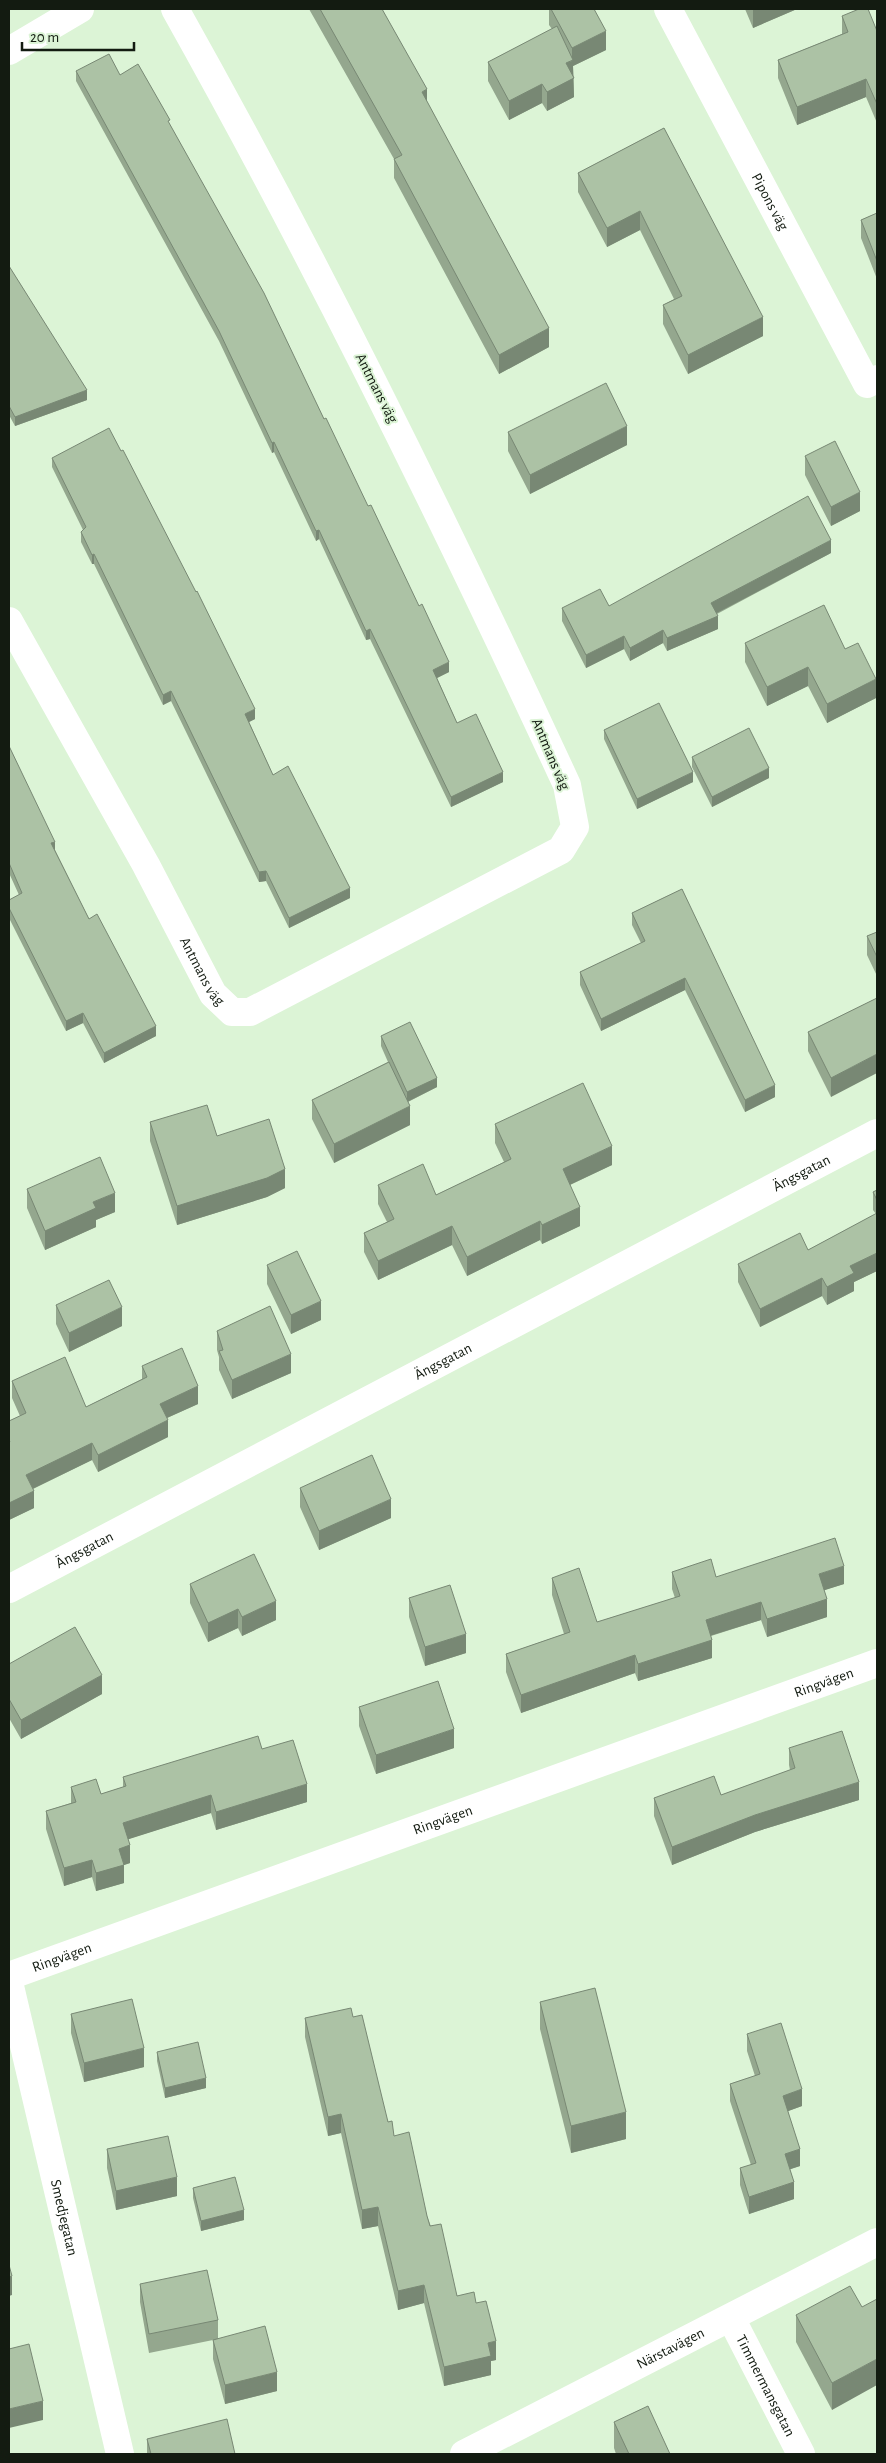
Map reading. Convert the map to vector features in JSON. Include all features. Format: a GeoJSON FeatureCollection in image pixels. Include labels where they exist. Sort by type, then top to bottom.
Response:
{"type":"FeatureCollection","features":[{"type":"Feature","properties":{"kind":"street"},"geometry":{"type":"LineString","coordinates":[[9,51],[80,9]]}},
{"type":"Feature","properties":{"kind":"street","name":"Antmans väg"},"geometry":{"type":"LineString","coordinates":[[9,620],[146,865],[213,994],[232,1012],[250,1012],[561,850],[575,827],[567,785],[422,477],[336,305],[250,143],[175,9]]}},
{"type":"Feature","properties":{"kind":"street","name":"Pipons väg"},"geometry":{"type":"LineString","coordinates":[[668,9],[867,384],[877,379]]}},
{"type":"Feature","properties":{"kind":"street","name":"Ängsgatan"},"geometry":{"type":"LineString","coordinates":[[9,1589],[877,1133]]}},
{"type":"Feature","properties":{"kind":"street","name":"Ringvägen"},"geometry":{"type":"LineString","coordinates":[[9,1976],[877,1663]]}},
{"type":"Feature","properties":{"kind":"street","name":"Smedjegatan"},"geometry":{"type":"LineString","coordinates":[[9,1982],[120,2454]]}},
{"type":"Feature","properties":{"kind":"street","name":"Närstavägen"},"geometry":{"type":"LineString","coordinates":[[464,2454],[877,2242]]}},
{"type":"Feature","properties":{"kind":"street","name":"Timmermansgatan"},"geometry":{"type":"LineString","coordinates":[[731,2318],[801,2454]]}},
{"type":"Feature","properties":{"kind":"building"},"geometry":{"type":"Polygon","coordinates":[[[320,9],[382,9],[427,89],[422,92],[549,328],[499,355],[394,159],[402,155],[320,9]]]}},
{"type":"Feature","properties":{"kind":"building"},"geometry":{"type":"Polygon","coordinates":[[[551,9],[594,9],[606,31],[572,48],[551,9]]]}},
{"type":"Feature","properties":{"kind":"building"},"geometry":{"type":"Polygon","coordinates":[[[859,9],[868,9],[877,31],[877,104],[866,79],[797,107],[778,60],[848,32],[842,16],[859,9]]]}},
{"type":"Feature","properties":{"kind":"building"},"geometry":{"type":"Polygon","coordinates":[[[557,26],[573,60],[566,63],[574,78],[547,92],[542,84],[509,101],[488,62],[557,26]]]}},
{"type":"Feature","properties":{"kind":"building"},"geometry":{"type":"Polygon","coordinates":[[[109,54],[120,75],[138,64],[170,120],[168,121],[264,293],[324,419],[326,418],[368,506],[371,505],[419,606],[422,604],[449,662],[433,670],[457,723],[476,714],[503,772],[451,797],[370,629],[366,631],[319,530],[316,531],[274,442],[272,443],[219,331],[76,71],[109,54]]]}},
{"type":"Feature","properties":{"kind":"building"},"geometry":{"type":"Polygon","coordinates":[[[664,128],[763,317],[688,355],[663,305],[682,296],[640,211],[607,228],[578,173],[664,128]]]}},
{"type":"Feature","properties":{"kind":"building"},"geometry":{"type":"Polygon","coordinates":[[[877,213],[877,261],[861,220],[877,213]]]}},
{"type":"Feature","properties":{"kind":"building"},"geometry":{"type":"Polygon","coordinates":[[[9,266],[87,390],[15,417],[9,406],[9,266]]]}},
{"type":"Feature","properties":{"kind":"building"},"geometry":{"type":"Polygon","coordinates":[[[606,383],[627,426],[530,475],[508,432],[606,383]]]}},
{"type":"Feature","properties":{"kind":"building"},"geometry":{"type":"Polygon","coordinates":[[[109,428],[121,451],[123,450],[197,591],[255,709],[245,714],[273,775],[288,766],[350,888],[289,918],[266,871],[259,872],[171,691],[163,695],[94,554],[92,555],[81,532],[86,527],[52,458],[109,428]]]}},
{"type":"Feature","properties":{"kind":"building"},"geometry":{"type":"Polygon","coordinates":[[[835,441],[860,492],[831,507],[805,456],[835,441]]]}},
{"type":"Feature","properties":{"kind":"building"},"geometry":{"type":"Polygon","coordinates":[[[808,496],[831,540],[711,603],[718,616],[667,638],[663,630],[630,648],[624,636],[586,655],[562,608],[600,589],[609,606],[808,496]]]}},
{"type":"Feature","properties":{"kind":"building"},"geometry":{"type":"Polygon","coordinates":[[[824,605],[845,649],[858,643],[876,679],[827,704],[808,667],[767,687],[745,643],[824,605]]]}},
{"type":"Feature","properties":{"kind":"building"},"geometry":{"type":"Polygon","coordinates":[[[659,703],[693,772],[637,799],[604,730],[659,703]]]}},
{"type":"Feature","properties":{"kind":"building"},"geometry":{"type":"Polygon","coordinates":[[[749,728],[769,768],[712,797],[692,757],[749,728]]]}},
{"type":"Feature","properties":{"kind":"building"},"geometry":{"type":"Polygon","coordinates":[[[9,746],[55,842],[51,843],[89,919],[97,914],[156,1026],[104,1053],[83,1013],[66,1021],[9,908],[9,900],[22,893],[9,863],[9,746]]]}},
{"type":"Feature","properties":{"kind":"building"},"geometry":{"type":"Polygon","coordinates":[[[682,889],[775,1085],[745,1100],[685,978],[601,1019],[580,972],[645,941],[632,913],[682,889]]]}},
{"type":"Feature","properties":{"kind":"building"},"geometry":{"type":"Polygon","coordinates":[[[877,932],[877,957],[867,936],[877,932]]]}},
{"type":"Feature","properties":{"kind":"building"},"geometry":{"type":"Polygon","coordinates":[[[877,998],[877,1054],[831,1078],[808,1032],[877,998]]]}},
{"type":"Feature","properties":{"kind":"building"},"geometry":{"type":"Polygon","coordinates":[[[410,1022],[437,1078],[407,1092],[381,1036],[410,1022]]]}},
{"type":"Feature","properties":{"kind":"building"},"geometry":{"type":"Polygon","coordinates":[[[389,1062],[410,1106],[334,1144],[312,1100],[389,1062]]]}},
{"type":"Feature","properties":{"kind":"building"},"geometry":{"type":"Polygon","coordinates":[[[583,1083],[612,1146],[563,1169],[580,1207],[542,1225],[540,1221],[467,1257],[452,1226],[378,1261],[364,1233],[394,1219],[378,1185],[423,1164],[436,1195],[511,1159],[495,1124],[583,1083]]]}},
{"type":"Feature","properties":{"kind":"building"},"geometry":{"type":"Polygon","coordinates":[[[207,1105],[217,1136],[269,1119],[285,1169],[267,1178],[177,1206],[150,1122],[207,1105]]]}},
{"type":"Feature","properties":{"kind":"building"},"geometry":{"type":"Polygon","coordinates":[[[100,1157],[115,1193],[93,1202],[96,1208],[45,1231],[27,1189],[100,1157]]]}},
{"type":"Feature","properties":{"kind":"building"},"geometry":{"type":"Polygon","coordinates":[[[877,1190],[877,1200],[873,1192],[877,1190]]]}},
{"type":"Feature","properties":{"kind":"building"},"geometry":{"type":"Polygon","coordinates":[[[877,1213],[877,1253],[850,1266],[854,1273],[827,1287],[822,1278],[760,1309],[738,1264],[800,1233],[808,1250],[877,1213]]]}},
{"type":"Feature","properties":{"kind":"building"},"geometry":{"type":"Polygon","coordinates":[[[297,1251],[321,1301],[291,1315],[267,1265],[297,1251]]]}},
{"type":"Feature","properties":{"kind":"building"},"geometry":{"type":"Polygon","coordinates":[[[109,1280],[122,1307],[69,1333],[56,1305],[109,1280]]]}},
{"type":"Feature","properties":{"kind":"building"},"geometry":{"type":"Polygon","coordinates":[[[270,1306],[291,1354],[232,1380],[219,1351],[223,1350],[217,1331],[270,1306]]]}},
{"type":"Feature","properties":{"kind":"building"},"geometry":{"type":"Polygon","coordinates":[[[182,1348],[198,1386],[160,1404],[168,1420],[98,1455],[92,1443],[26,1475],[34,1491],[9,1503],[9,1421],[26,1413],[12,1381],[65,1357],[86,1407],[147,1377],[142,1366],[182,1348]]]}},
{"type":"Feature","properties":{"kind":"building"},"geometry":{"type":"Polygon","coordinates":[[[372,1455],[391,1499],[319,1531],[300,1488],[372,1455]]]}},
{"type":"Feature","properties":{"kind":"building"},"geometry":{"type":"Polygon","coordinates":[[[835,1538],[844,1566],[819,1574],[827,1599],[767,1619],[761,1602],[706,1620],[712,1640],[638,1664],[635,1655],[521,1695],[506,1654],[570,1632],[552,1578],[579,1568],[597,1622],[680,1596],[672,1572],[711,1559],[716,1577],[835,1538]]]}},
{"type":"Feature","properties":{"kind":"building"},"geometry":{"type":"Polygon","coordinates":[[[254,1554],[276,1601],[242,1617],[238,1609],[208,1623],[190,1584],[254,1554]]]}},
{"type":"Feature","properties":{"kind":"building"},"geometry":{"type":"Polygon","coordinates":[[[450,1585],[466,1634],[425,1647],[409,1598],[450,1585]]]}},
{"type":"Feature","properties":{"kind":"building"},"geometry":{"type":"Polygon","coordinates":[[[75,1627],[102,1675],[21,1720],[9,1699],[9,1664],[75,1627]]]}},
{"type":"Feature","properties":{"kind":"building"},"geometry":{"type":"Polygon","coordinates":[[[438,1681],[454,1729],[376,1755],[359,1707],[438,1681]]]}},
{"type":"Feature","properties":{"kind":"building"},"geometry":{"type":"Polygon","coordinates":[[[842,1731],[859,1782],[755,1815],[672,1847],[654,1798],[714,1776],[721,1795],[795,1768],[789,1748],[842,1731]]]}},
{"type":"Feature","properties":{"kind":"building"},"geometry":{"type":"Polygon","coordinates":[[[258,1736],[262,1749],[293,1740],[307,1784],[216,1812],[211,1795],[123,1823],[130,1845],[119,1849],[124,1865],[96,1873],[92,1860],[64,1868],[46,1811],[76,1802],[71,1787],[96,1779],[101,1794],[126,1786],[123,1777],[258,1736]]]}},
{"type":"Feature","properties":{"kind":"building"},"geometry":{"type":"Polygon","coordinates":[[[595,1988],[626,2112],[571,2126],[540,2002],[595,1988]]]}},
{"type":"Feature","properties":{"kind":"building"},"geometry":{"type":"Polygon","coordinates":[[[132,1999],[144,2048],[84,2063],[71,2014],[132,1999]]]}},
{"type":"Feature","properties":{"kind":"building"},"geometry":{"type":"Polygon","coordinates":[[[351,2008],[353,2017],[362,2015],[388,2122],[392,2121],[394,2136],[409,2132],[427,2216],[430,2226],[441,2224],[457,2296],[474,2292],[476,2303],[486,2301],[496,2341],[488,2343],[491,2356],[444,2367],[424,2285],[398,2291],[378,2207],[362,2210],[341,2114],[328,2117],[305,2018],[351,2008]]]}},
{"type":"Feature","properties":{"kind":"building"},"geometry":{"type":"Polygon","coordinates":[[[781,2023],[802,2089],[783,2096],[800,2149],[785,2154],[794,2182],[749,2197],[740,2168],[756,2163],[730,2084],[760,2074],[747,2034],[781,2023]]]}},
{"type":"Feature","properties":{"kind":"building"},"geometry":{"type":"Polygon","coordinates":[[[198,2042],[206,2078],[165,2088],[157,2052],[198,2042]]]}},
{"type":"Feature","properties":{"kind":"building"},"geometry":{"type":"Polygon","coordinates":[[[168,2136],[177,2177],[116,2191],[107,2149],[168,2136]]]}},
{"type":"Feature","properties":{"kind":"building"},"geometry":{"type":"Polygon","coordinates":[[[235,2177],[244,2210],[201,2221],[193,2188],[235,2177]]]}},
{"type":"Feature","properties":{"kind":"building"},"geometry":{"type":"Polygon","coordinates":[[[9,2265],[12,2276],[9,2277],[9,2265]]]}},
{"type":"Feature","properties":{"kind":"building"},"geometry":{"type":"Polygon","coordinates":[[[207,2270],[218,2320],[149,2334],[140,2284],[207,2270]]]}},
{"type":"Feature","properties":{"kind":"building"},"geometry":{"type":"Polygon","coordinates":[[[850,2286],[862,2307],[877,2299],[877,2359],[832,2383],[796,2315],[850,2286]]]}},
{"type":"Feature","properties":{"kind":"building"},"geometry":{"type":"Polygon","coordinates":[[[265,2326],[277,2372],[225,2385],[213,2340],[265,2326]]]}},
{"type":"Feature","properties":{"kind":"building"},"geometry":{"type":"Polygon","coordinates":[[[29,2344],[43,2401],[9,2409],[9,2349],[29,2344]]]}},
{"type":"Feature","properties":{"kind":"building"},"geometry":{"type":"Polygon","coordinates":[[[648,2406],[670,2454],[629,2454],[614,2422],[648,2406]]]}},
{"type":"Feature","properties":{"kind":"building"},"geometry":{"type":"Polygon","coordinates":[[[227,2419],[235,2454],[151,2454],[147,2439],[227,2419]]]}}]}
